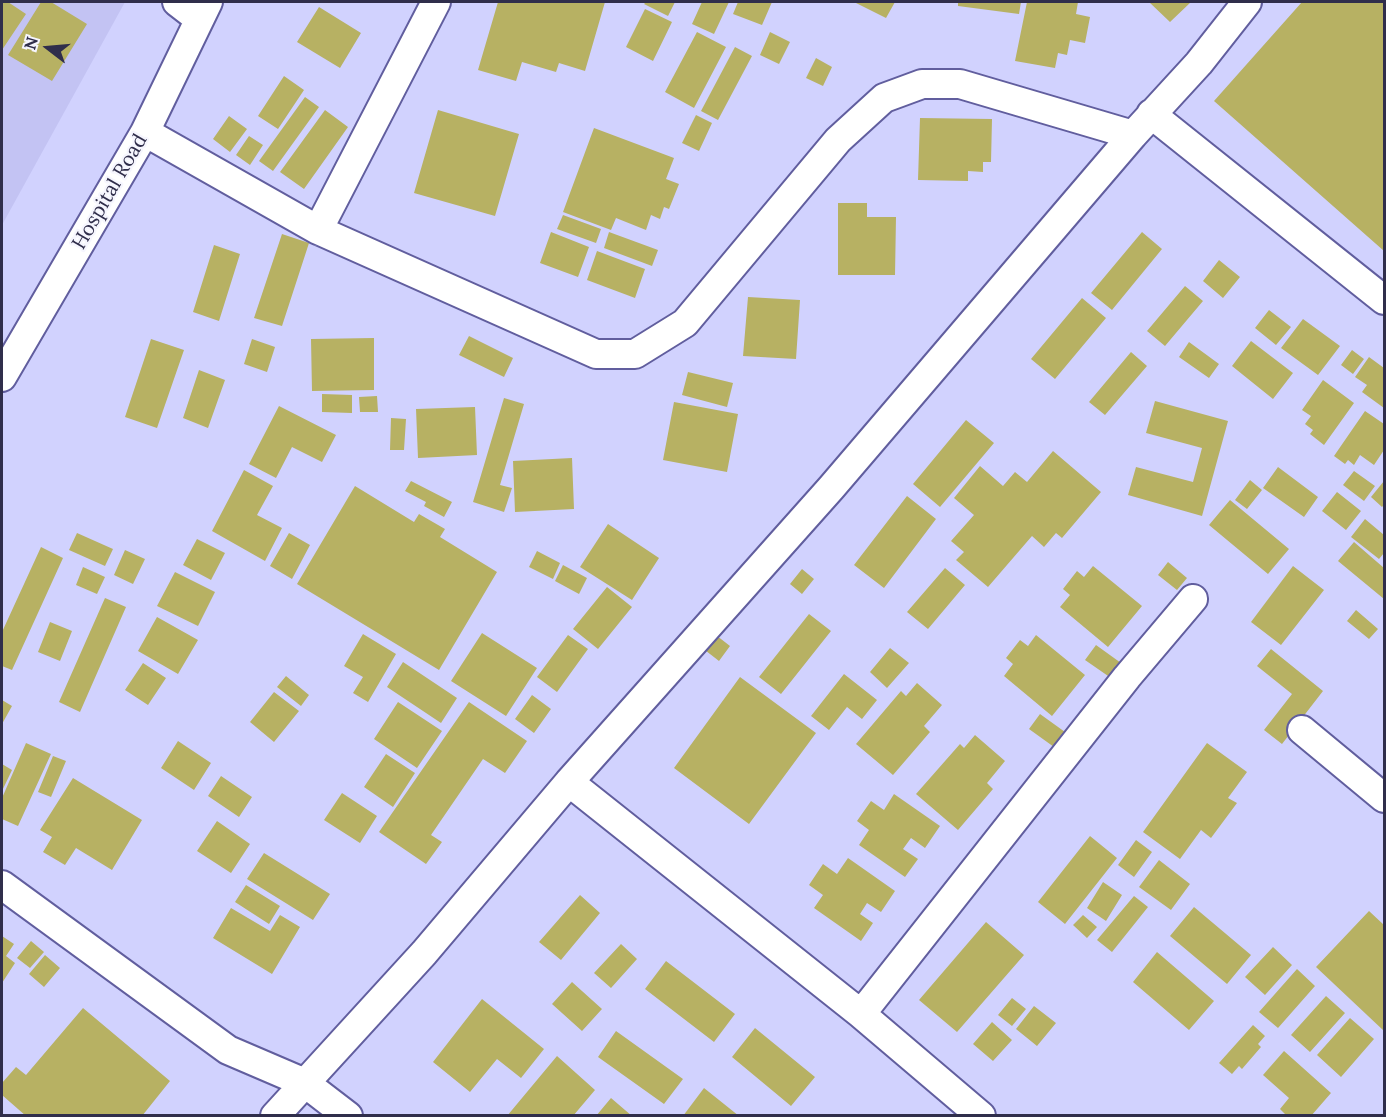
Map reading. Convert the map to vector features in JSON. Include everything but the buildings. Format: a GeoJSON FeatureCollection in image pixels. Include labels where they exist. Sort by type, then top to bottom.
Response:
{"type":"FeatureCollection","features":[{"type":"Feature","properties":{"kind":"street"},"geometry":{"type":"LineString","coordinates":[[318,230],[436,2]]}},
{"type":"Feature","properties":{"kind":"street"},"geometry":{"type":"LineString","coordinates":[[275,1116],[424,953],[569,782],[831,488],[1151,114],[1199,63],[1247,2]]}},
{"type":"Feature","properties":{"kind":"street","name":"Hospital Road"},"geometry":{"type":"LineString","coordinates":[[2,377],[145,132],[195,7]]}},
{"type":"Feature","properties":{"kind":"street"},"geometry":{"type":"LineString","coordinates":[[145,132],[318,230],[596,354],[635,354],[685,323],[838,140],[884,98],[922,84],[960,84],[1133,135]]}},
{"type":"Feature","properties":{"kind":"street"},"geometry":{"type":"LineString","coordinates":[[1151,114],[1384,300]]}},
{"type":"Feature","properties":{"kind":"street"},"geometry":{"type":"LineString","coordinates":[[861,1014],[1126,677],[1193,599]]}},
{"type":"Feature","properties":{"kind":"street"},"geometry":{"type":"LineString","coordinates":[[1302,730],[1384,798]]}},
{"type":"Feature","properties":{"kind":"street"},"geometry":{"type":"LineString","coordinates":[[569,782],[861,1014],[981,1116]]}},
{"type":"Feature","properties":{"kind":"street"},"geometry":{"type":"LineString","coordinates":[[2,885],[228,1050],[305,1083],[348,1116]]}},
{"type":"Feature","properties":{"kind":"shaded area"},"geometry":{"type":"Polygon","coordinates":[[[2,2],[125,2],[2,225],[2,2]]]}}]}
